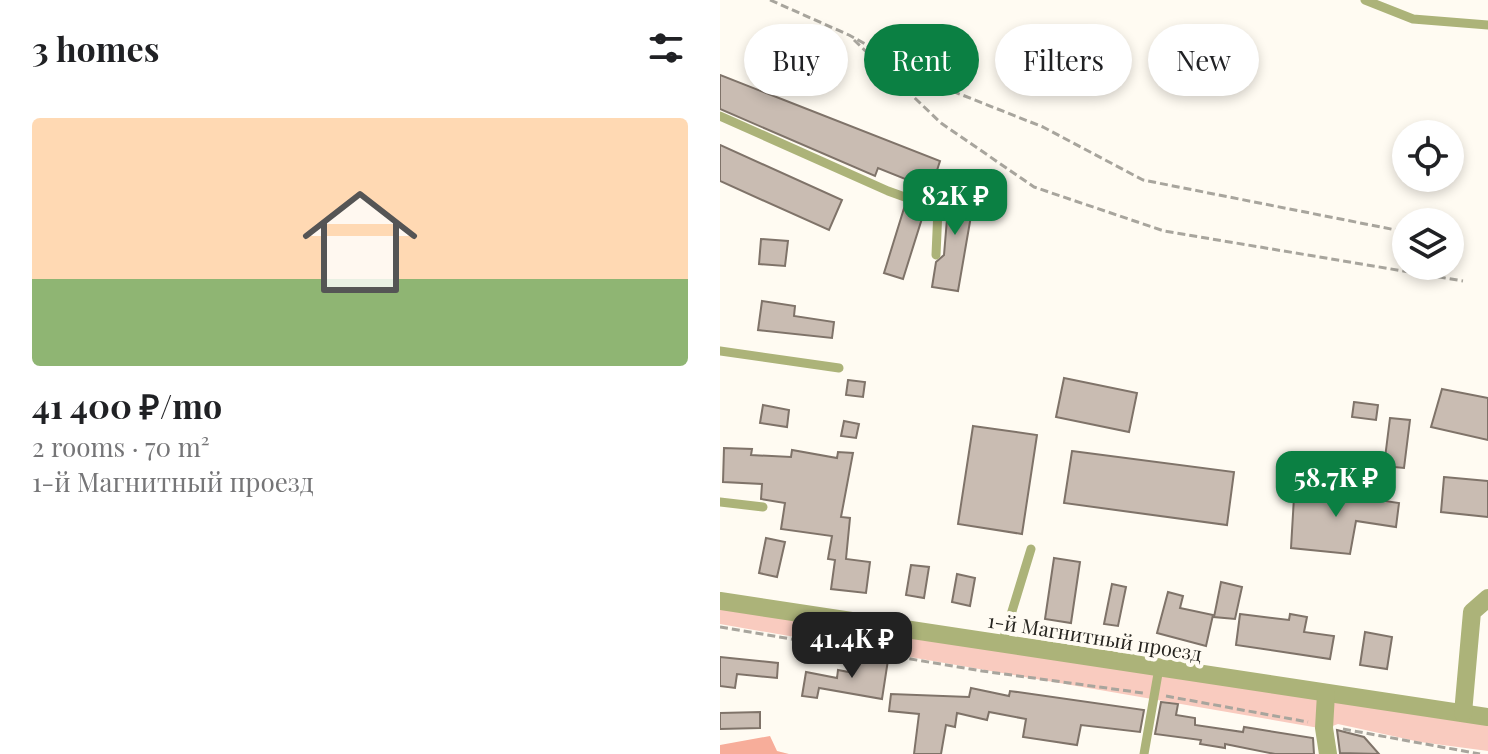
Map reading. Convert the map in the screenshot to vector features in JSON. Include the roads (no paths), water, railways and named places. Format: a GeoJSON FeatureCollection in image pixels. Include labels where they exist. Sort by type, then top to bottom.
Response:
{"type":"FeatureCollection","features":[{"type":"Feature","properties":{"kind":"street"},"geometry":{"type":"LineString","coordinates":[[1463,713],[1472,612],[1488,598]]}},
{"type":"Feature","properties":{"kind":"street","name":"1-й Магнитный проезд"},"geometry":{"type":"LineString","coordinates":[[720,601],[1488,717]]}},
{"type":"Feature","properties":{"kind":"street"},"geometry":{"type":"LineString","coordinates":[[1326,694],[1324,725],[1328,754]]}},
{"type":"Feature","properties":{"kind":"lane"},"geometry":{"type":"LineString","coordinates":[[1365,0],[1413,19],[1488,25]]}},
{"type":"Feature","properties":{"kind":"lane"},"geometry":{"type":"LineString","coordinates":[[720,116],[888,191],[938,209],[936,255]]}},
{"type":"Feature","properties":{"kind":"lane"},"geometry":{"type":"LineString","coordinates":[[720,351],[839,368]]}},
{"type":"Feature","properties":{"kind":"lane"},"geometry":{"type":"LineString","coordinates":[[720,502],[763,507]]}},
{"type":"Feature","properties":{"kind":"lane"},"geometry":{"type":"LineString","coordinates":[[1002,644],[1031,549]]}},
{"type":"Feature","properties":{"kind":"lane"},"geometry":{"type":"LineString","coordinates":[[1144,754],[1159,668]]}}]}
